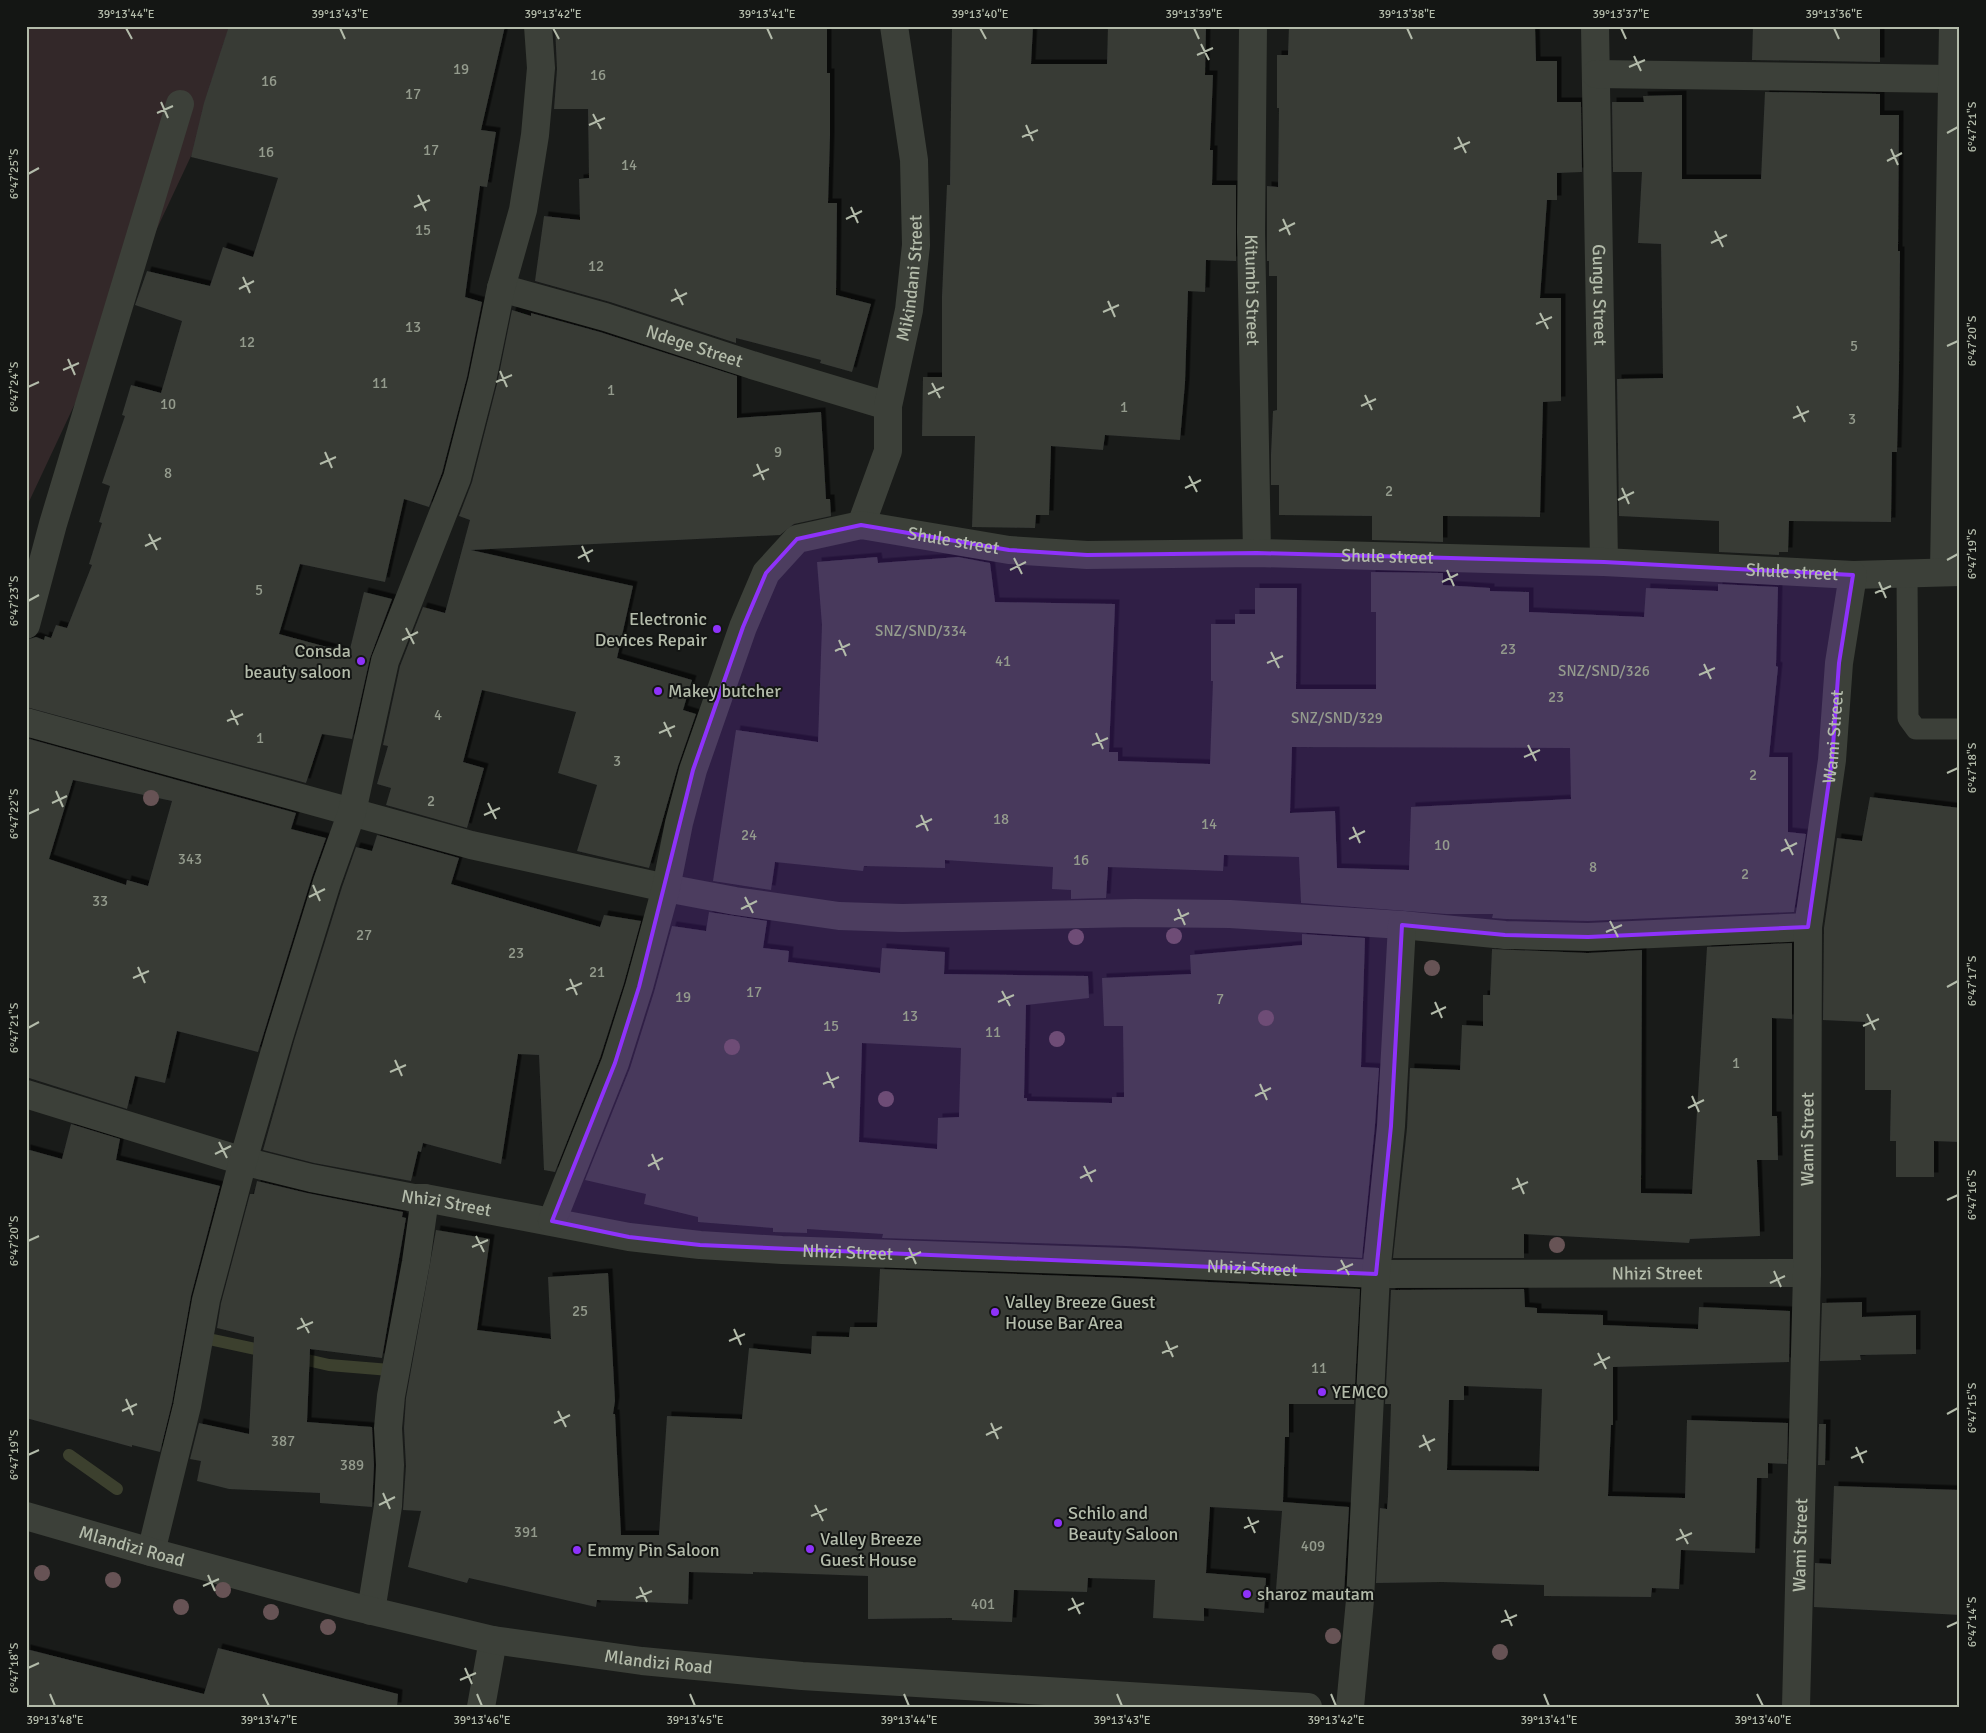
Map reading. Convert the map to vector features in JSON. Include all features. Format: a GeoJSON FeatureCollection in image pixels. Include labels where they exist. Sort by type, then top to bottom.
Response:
{"type":"FeatureCollection","features":[{"type":"Feature","properties":{"kind":"street"},"geometry":{"type":"LineString","coordinates":[[151,1552],[187,1406],[206,1300],[243,1161],[327,882],[352,812],[385,661],[457,478],[482,381],[501,288],[523,210],[535,135],[541,68],[538,26]]}},
{"type":"Feature","properties":{"kind":"street","name":"Mikindani Street"},"geometry":{"type":"LineString","coordinates":[[861,525],[888,451],[888,406],[910,310],[916,245],[914,160],[894,26]]}},
{"type":"Feature","properties":{"kind":"street","name":"Kitumbi Street"},"geometry":{"type":"LineString","coordinates":[[1253,26],[1251,241],[1257,553]]}},
{"type":"Feature","properties":{"kind":"street","name":"Gungu Street"},"geometry":{"type":"LineString","coordinates":[[1595,26],[1604,562]]}},
{"type":"Feature","properties":{"kind":"street"},"geometry":{"type":"LineString","coordinates":[[1952,572],[1953,26]]}},
{"type":"Feature","properties":{"kind":"street"},"geometry":{"type":"LineString","coordinates":[[1596,74],[1952,78]]}},
{"type":"Feature","properties":{"kind":"street"},"geometry":{"type":"LineString","coordinates":[[26,625],[53,524],[180,104]]}},
{"type":"Feature","properties":{"kind":"street","name":"Ndege Street"},"geometry":{"type":"LineString","coordinates":[[501,288],[606,317],[752,365],[888,406]]}},
{"type":"Feature","properties":{"kind":"street"},"geometry":{"type":"LineString","coordinates":[[552,1221],[614,1063],[639,987],[666,888],[679,823],[693,770],[743,627],[766,573],[797,539],[861,525]]}},
{"type":"Feature","properties":{"kind":"street","name":"Shule street"},"geometry":{"type":"LineString","coordinates":[[861,525],[1010,550],[1087,555],[1257,553],[1604,562],[1853,575],[1952,572]]}},
{"type":"Feature","properties":{"kind":"street","name":"Wami Street"},"geometry":{"type":"LineString","coordinates":[[1796,1707],[1807,1273],[1808,927],[1832,760],[1839,663],[1853,575]]}},
{"type":"Feature","properties":{"kind":"street"},"geometry":{"type":"LineString","coordinates":[[26,722],[471,845],[666,888],[735,901],[839,916],[902,918],[1135,912],[1230,914],[1402,925],[1505,935],[1588,936],[1808,927]]}},
{"type":"Feature","properties":{"kind":"street"},"geometry":{"type":"LineString","coordinates":[[1350,1707],[1360,1600],[1376,1274],[1392,1126],[1402,925]]}},
{"type":"Feature","properties":{"kind":"street","name":"Nhizi Street"},"geometry":{"type":"LineString","coordinates":[[26,1094],[243,1161],[311,1178],[414,1198],[425,1198],[552,1221],[629,1237],[700,1245],[1376,1274],[1807,1273]]}},
{"type":"Feature","properties":{"kind":"street"},"geometry":{"type":"LineString","coordinates":[[371,1610],[388,1506],[390,1465],[388,1428],[391,1396],[416,1262],[425,1198]]}},
{"type":"Feature","properties":{"kind":"street","name":"Mlandizi Road"},"geometry":{"type":"LineString","coordinates":[[26,1516],[151,1552],[493,1640],[642,1661],[1099,1701],[1308,1707]]}},
{"type":"Feature","properties":{"kind":"street"},"geometry":{"type":"LineString","coordinates":[[481,1707],[493,1640]]}},
{"type":"Feature","properties":{"kind":"lane"},"geometry":{"type":"LineString","coordinates":[[1908,573],[1908,718],[1916,729],[1960,729]]}},
{"type":"Feature","properties":{"kind":"highlighted area"},"geometry":{"type":"Polygon","coordinates":[[[861,525],[1009,550],[1087,555],[1257,553],[1604,562],[1853,575],[1839,663],[1832,760],[1808,927],[1588,937],[1505,935],[1402,925],[1391,1126],[1376,1274],[700,1245],[629,1237],[552,1221],[615,1063],[639,987],[693,770],[743,627],[766,573],[797,539],[861,525]]]}},
{"type":"Feature","properties":{"kind":"shaded area"},"geometry":{"type":"Polygon","coordinates":[[[26,26],[252,26],[26,508],[26,26]]]}},
{"type":"Feature","properties":{"kind":"building"},"geometry":{"type":"Polygon","coordinates":[[[229,26],[505,26],[481,130],[496,132],[487,187],[480,186],[465,297],[482,302],[467,377],[442,473],[429,507],[404,499],[385,582],[300,564],[279,634],[349,653],[364,592],[392,599],[370,658],[352,739],[322,734],[306,783],[26,707],[26,640],[36,637],[44,640],[45,636],[51,638],[56,625],[67,628],[92,565],[89,564],[102,523],[99,522],[110,486],[102,483],[125,416],[122,415],[131,385],[161,393],[182,321],[135,305],[147,271],[210,286],[223,247],[253,257],[278,178],[191,157],[204,103],[229,26]]]}},
{"type":"Feature","properties":{"kind":"building"},"geometry":{"type":"Polygon","coordinates":[[[555,26],[827,26],[827,73],[830,73],[828,203],[837,203],[836,295],[871,304],[852,372],[820,363],[821,360],[736,338],[736,343],[610,302],[535,281],[544,216],[580,220],[579,179],[589,178],[588,109],[554,109],[557,69],[555,26]]]}},
{"type":"Feature","properties":{"kind":"building"},"geometry":{"type":"Polygon","coordinates":[[[952,26],[1033,26],[1031,64],[1107,64],[1108,26],[1206,26],[1205,75],[1213,75],[1210,150],[1213,150],[1212,185],[1236,185],[1236,261],[1206,260],[1205,292],[1188,291],[1185,383],[1180,440],[1105,435],[1103,450],[1051,446],[1049,515],[1036,515],[1035,528],[972,527],[975,436],[922,436],[923,377],[942,377],[942,296],[947,185],[950,185],[952,26]]]}},
{"type":"Feature","properties":{"kind":"building"},"geometry":{"type":"Polygon","coordinates":[[[1289,26],[1535,26],[1536,61],[1557,61],[1557,102],[1581,102],[1582,172],[1557,173],[1557,200],[1547,200],[1540,298],[1561,298],[1561,401],[1543,402],[1540,517],[1443,516],[1443,542],[1372,540],[1372,516],[1279,515],[1279,485],[1271,485],[1273,411],[1277,410],[1277,276],[1269,276],[1269,261],[1267,261],[1267,186],[1278,187],[1279,108],[1277,108],[1277,55],[1288,55],[1289,26]]]}},
{"type":"Feature","properties":{"kind":"building"},"geometry":{"type":"Polygon","coordinates":[[[1753,26],[1880,26],[1880,62],[1752,60],[1753,26]]]}},
{"type":"Feature","properties":{"kind":"building"},"geometry":{"type":"Polygon","coordinates":[[[1765,92],[1880,94],[1880,115],[1899,115],[1899,371],[1897,452],[1892,452],[1891,522],[1789,521],[1788,552],[1779,552],[1779,555],[1719,552],[1719,521],[1619,516],[1617,379],[1663,378],[1661,244],[1638,243],[1642,172],[1613,172],[1612,102],[1644,102],[1643,96],[1682,95],[1682,179],[1761,179],[1765,92]]]}},
{"type":"Feature","properties":{"kind":"building"},"geometry":{"type":"Polygon","coordinates":[[[512,310],[531,316],[531,313],[600,332],[737,376],[737,418],[821,412],[826,499],[830,499],[831,516],[794,524],[780,535],[471,550],[633,586],[617,658],[692,680],[683,710],[696,714],[678,766],[649,868],[577,851],[597,785],[558,773],[576,712],[482,690],[463,762],[484,768],[467,828],[386,805],[391,788],[377,784],[388,746],[383,745],[400,666],[423,607],[445,613],[470,520],[459,516],[472,482],[497,384],[512,310]]]}},
{"type":"Feature","properties":{"kind":"building"},"geometry":{"type":"Polygon","coordinates":[[[877,557],[878,563],[958,557],[990,563],[995,602],[1115,604],[1109,752],[1118,752],[1118,761],[1210,764],[1213,681],[1211,681],[1211,624],[1235,624],[1235,614],[1255,614],[1255,588],[1297,588],[1296,689],[1376,689],[1376,612],[1371,612],[1371,572],[1443,573],[1443,585],[1490,588],[1490,591],[1529,592],[1529,612],[1644,617],[1646,588],[1718,591],[1718,584],[1778,587],[1776,666],[1778,667],[1769,757],[1788,757],[1788,832],[1806,834],[1794,912],[1588,921],[1506,919],[1492,918],[1493,914],[1446,914],[1301,903],[1299,857],[1224,855],[1223,871],[1108,867],[1106,898],[1071,899],[1071,890],[1052,889],[1053,867],[945,860],[945,868],[864,866],[863,871],[775,862],[771,890],[713,881],[736,730],[818,742],[822,625],[817,562],[877,557]],[[1292,747],[1290,813],[1335,811],[1337,868],[1409,870],[1411,807],[1571,799],[1570,748],[1292,747]]]}},
{"type":"Feature","properties":{"kind":"building"},"geometry":{"type":"Polygon","coordinates":[[[26,738],[296,813],[291,829],[326,838],[312,877],[258,1052],[177,1031],[165,1083],[135,1076],[127,1109],[26,1077],[26,738]],[[73,780],[49,859],[126,885],[127,880],[148,886],[172,801],[73,780]]]}},
{"type":"Feature","properties":{"kind":"building"},"geometry":{"type":"Polygon","coordinates":[[[1870,797],[1960,808],[1957,980],[1960,980],[1958,1052],[1960,1052],[1960,1142],[1934,1141],[1934,1177],[1896,1177],[1896,1141],[1890,1141],[1891,1090],[1865,1090],[1865,1022],[1823,1020],[1824,928],[1837,838],[1862,841],[1870,797]]]}},
{"type":"Feature","properties":{"kind":"building"},"geometry":{"type":"Polygon","coordinates":[[[377,835],[459,858],[451,884],[600,927],[604,915],[641,921],[600,1058],[555,1172],[544,1170],[539,1055],[518,1054],[501,1164],[423,1143],[421,1152],[418,1151],[411,1181],[314,1163],[263,1150],[294,1041],[356,847],[372,851],[377,835]]]}},
{"type":"Feature","properties":{"kind":"building"},"geometry":{"type":"Polygon","coordinates":[[[709,912],[767,921],[763,948],[789,951],[788,962],[880,973],[882,948],[945,952],[944,974],[1088,976],[1089,998],[1026,1005],[1024,1098],[1027,1098],[1027,1101],[1112,1103],[1112,1097],[1124,1097],[1123,1026],[1104,1026],[1102,978],[1191,974],[1190,955],[1302,945],[1302,934],[1365,938],[1361,1067],[1379,1068],[1362,1258],[1126,1246],[882,1238],[883,1234],[807,1229],[807,1233],[773,1232],[773,1228],[698,1222],[698,1217],[644,1204],[646,1194],[585,1180],[630,1068],[672,926],[706,931],[709,912]],[[862,1043],[859,1142],[937,1149],[938,1118],[959,1117],[961,1048],[862,1043]]]}},
{"type":"Feature","properties":{"kind":"building"},"geometry":{"type":"Polygon","coordinates":[[[1792,943],[1792,1019],[1772,1018],[1772,1116],[1777,1116],[1778,1160],[1757,1160],[1760,1236],[1690,1239],[1689,1243],[1524,1234],[1524,1258],[1393,1258],[1407,1128],[1410,1068],[1460,1070],[1462,1025],[1483,1026],[1483,995],[1490,995],[1492,949],[1588,953],[1642,950],[1641,1193],[1692,1194],[1707,947],[1792,943]]]}},
{"type":"Feature","properties":{"kind":"building"},"geometry":{"type":"Polygon","coordinates":[[[71,1124],[120,1139],[116,1160],[220,1186],[191,1296],[172,1403],[160,1452],[132,1445],[132,1447],[26,1418],[26,1149],[62,1159],[71,1124]]]}},
{"type":"Feature","properties":{"kind":"building"},"geometry":{"type":"Polygon","coordinates":[[[257,1181],[403,1212],[402,1217],[406,1218],[382,1358],[310,1349],[307,1422],[372,1427],[374,1465],[372,1507],[320,1503],[320,1493],[229,1489],[197,1481],[201,1461],[190,1459],[199,1423],[249,1434],[254,1337],[217,1328],[221,1303],[250,1194],[254,1194],[257,1181]]]}},
{"type":"Feature","properties":{"kind":"building"},"geometry":{"type":"Polygon","coordinates":[[[436,1230],[490,1239],[477,1330],[551,1339],[548,1277],[608,1273],[615,1401],[613,1414],[615,1414],[621,1535],[659,1535],[667,1416],[742,1419],[749,1348],[811,1354],[812,1336],[849,1337],[850,1327],[877,1327],[880,1269],[1360,1289],[1354,1404],[1289,1404],[1289,1437],[1285,1437],[1283,1502],[1349,1507],[1344,1594],[1276,1590],[1282,1511],[1210,1507],[1206,1573],[1266,1578],[1264,1613],[1204,1608],[1204,1621],[1153,1618],[1155,1580],[1088,1578],[1087,1592],[1014,1590],[1012,1622],[952,1620],[952,1618],[868,1619],[868,1576],[753,1572],[753,1574],[689,1572],[688,1604],[597,1600],[596,1607],[469,1578],[467,1583],[408,1567],[421,1511],[403,1510],[406,1466],[404,1428],[406,1398],[436,1230]]]}},
{"type":"Feature","properties":{"kind":"building"},"geometry":{"type":"Polygon","coordinates":[[[1524,1289],[1525,1307],[1537,1308],[1537,1313],[1603,1315],[1603,1325],[1698,1329],[1699,1307],[1790,1311],[1789,1362],[1613,1367],[1613,1425],[1611,1425],[1608,1496],[1685,1498],[1687,1420],[1788,1423],[1787,1464],[1768,1463],[1768,1478],[1757,1478],[1755,1553],[1681,1550],[1679,1589],[1652,1588],[1651,1597],[1544,1596],[1544,1585],[1442,1582],[1376,1583],[1380,1508],[1387,1509],[1388,1496],[1391,1404],[1385,1404],[1391,1290],[1524,1289]],[[1464,1386],[1464,1400],[1449,1400],[1447,1470],[1539,1471],[1542,1389],[1464,1386]]]}},
{"type":"Feature","properties":{"kind":"building"},"geometry":{"type":"Polygon","coordinates":[[[1862,1302],[1862,1317],[1916,1315],[1916,1354],[1860,1355],[1861,1360],[1820,1361],[1822,1303],[1862,1302]]]}},
{"type":"Feature","properties":{"kind":"building"},"geometry":{"type":"Polygon","coordinates":[[[1819,1424],[1826,1424],[1825,1465],[1818,1465],[1819,1424]]]}},
{"type":"Feature","properties":{"kind":"building"},"geometry":{"type":"Polygon","coordinates":[[[1834,1486],[1960,1490],[1960,1615],[1814,1607],[1815,1563],[1831,1564],[1834,1486]]]}},
{"type":"Feature","properties":{"kind":"building"},"geometry":{"type":"Polygon","coordinates":[[[218,1648],[398,1694],[397,1707],[26,1707],[26,1649],[204,1694],[218,1648]]]}},
{"type":"Feature","properties":{"kind":"waterway"},"geometry":{"type":"LineString","coordinates":[[205,1331],[204,1338],[269,1352]]}},
{"type":"Feature","properties":{"kind":"waterway"},"geometry":{"type":"LineString","coordinates":[[294,1357],[329,1365],[390,1370]]}},
{"type":"Feature","properties":{"kind":"waterway"},"geometry":{"type":"LineString","coordinates":[[69,1455],[117,1489]]}},
{"type":"Feature","properties":{"kind":"place","name":"Electronic Devices Repair"},"geometry":{"type":"Point","coordinates":[717,629]}},
{"type":"Feature","properties":{"kind":"place","name":"Consda beauty saloon"},"geometry":{"type":"Point","coordinates":[361,661]}},
{"type":"Feature","properties":{"kind":"place","name":"Makey butcher"},"geometry":{"type":"Point","coordinates":[658,691]}},
{"type":"Feature","properties":{"kind":"place","name":"Valley Breeze Guest House Bar Area"},"geometry":{"type":"Point","coordinates":[995,1312]}},
{"type":"Feature","properties":{"kind":"place","name":"YEMCO"},"geometry":{"type":"Point","coordinates":[1322,1392]}},
{"type":"Feature","properties":{"kind":"place","name":"Schilo and Beauty Saloon"},"geometry":{"type":"Point","coordinates":[1058,1523]}},
{"type":"Feature","properties":{"kind":"place","name":"Valley Breeze Guest House"},"geometry":{"type":"Point","coordinates":[810,1549]}},
{"type":"Feature","properties":{"kind":"place","name":"Emmy Pin Saloon"},"geometry":{"type":"Point","coordinates":[577,1550]}},
{"type":"Feature","properties":{"kind":"place","name":"sharoz mautam"},"geometry":{"type":"Point","coordinates":[1247,1594]}}]}
